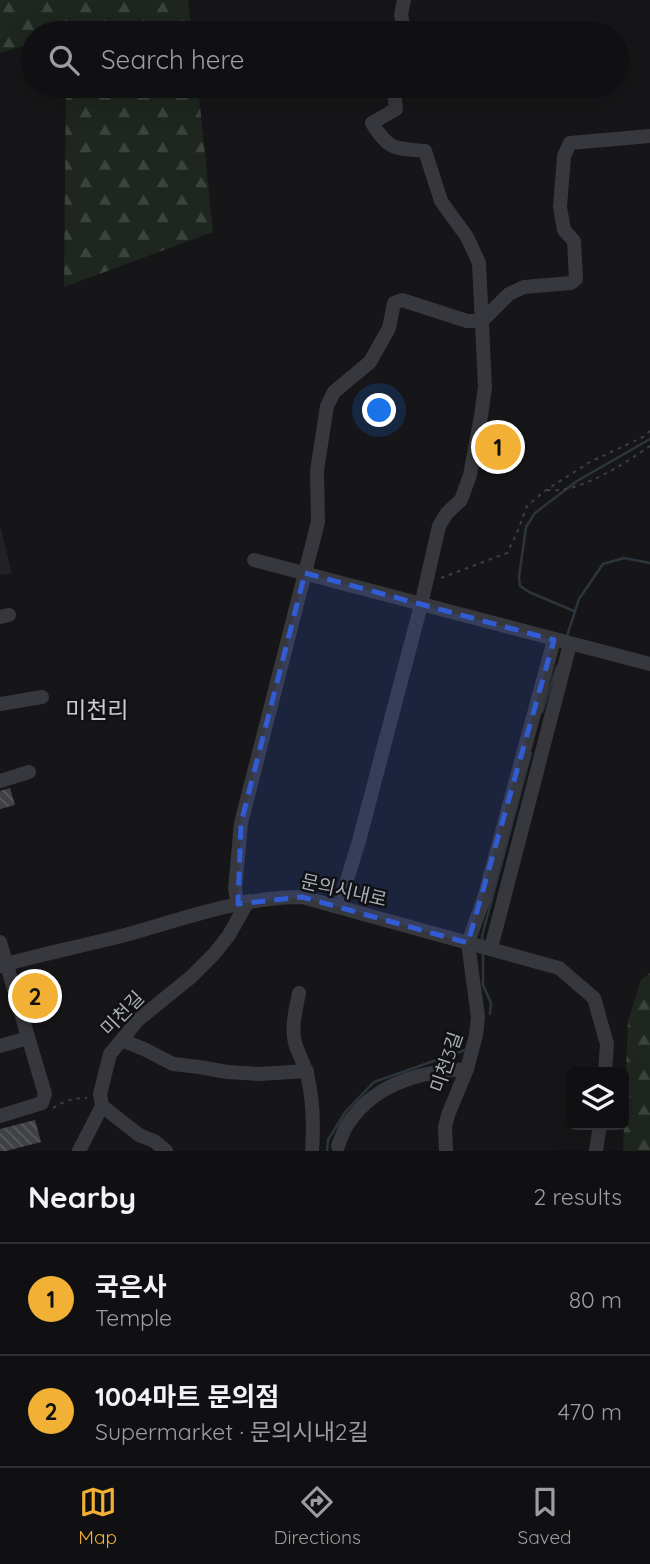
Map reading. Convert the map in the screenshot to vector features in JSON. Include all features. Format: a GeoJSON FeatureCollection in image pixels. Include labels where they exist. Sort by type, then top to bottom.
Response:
{"type":"FeatureCollection","features":[{"type":"Feature","properties":{"kind":"street"},"geometry":{"type":"LineString","coordinates":[[402,21],[404,0]]}},
{"type":"Feature","properties":{"kind":"street"},"geometry":{"type":"LineString","coordinates":[[339,906],[359,841],[439,526],[447,513],[461,500],[470,475],[485,387],[479,263],[467,237],[441,201],[425,151],[395,148],[381,138],[372,123],[396,109],[395,98]]}},
{"type":"Feature","properties":{"kind":"street"},"geometry":{"type":"LineString","coordinates":[[243,902],[235,889],[240,823],[318,523],[317,470],[327,406],[334,392],[370,362],[390,328],[394,303],[402,300],[467,321],[482,321],[516,290],[524,287],[571,284],[576,279],[574,242],[564,230],[560,207],[564,156],[570,142],[650,136]]}},
{"type":"Feature","properties":{"kind":"street"},"geometry":{"type":"LineString","coordinates":[[254,560],[650,664]]}},
{"type":"Feature","properties":{"kind":"street"},"geometry":{"type":"LineString","coordinates":[[481,945],[484,898],[562,642]]}},
{"type":"Feature","properties":{"kind":"street"},"geometry":{"type":"LineString","coordinates":[[481,945],[562,642]]}},
{"type":"Feature","properties":{"kind":"street"},"geometry":{"type":"LineString","coordinates":[[0,704],[42,697]]}},
{"type":"Feature","properties":{"kind":"street"},"geometry":{"type":"LineString","coordinates":[[0,781],[29,772]]}},
{"type":"Feature","properties":{"kind":"street","name":"문의시내로"},"geometry":{"type":"LineString","coordinates":[[3,965],[243,902],[302,897],[559,968],[594,998],[607,1044],[605,1067]]}},
{"type":"Feature","properties":{"kind":"street","name":"미천길"},"geometry":{"type":"LineString","coordinates":[[96,1102],[110,1054],[138,1020],[191,977],[214,954],[229,935],[243,902]]}},
{"type":"Feature","properties":{"kind":"street"},"geometry":{"type":"LineString","coordinates":[[0,942],[3,965],[44,1094],[42,1103],[0,1116]]}},
{"type":"Feature","properties":{"kind":"street","name":"미천3길"},"geometry":{"type":"LineString","coordinates":[[446,1151],[445,1127],[448,1115],[467,1069],[477,1035],[481,945]]}},
{"type":"Feature","properties":{"kind":"street"},"geometry":{"type":"LineString","coordinates":[[299,993],[293,1034],[307,1071],[326,1146],[360,1109],[388,1086],[422,1074],[467,1069]]}},
{"type":"Feature","properties":{"kind":"street"},"geometry":{"type":"LineString","coordinates":[[0,1046],[28,1038]]}},
{"type":"Feature","properties":{"kind":"street"},"geometry":{"type":"LineString","coordinates":[[122,1040],[173,1064],[227,1072],[307,1071]]}},
{"type":"Feature","properties":{"kind":"street"},"geometry":{"type":"LineString","coordinates":[[79,1151],[96,1102],[139,1135],[154,1141],[166,1151]]}},
{"type":"Feature","properties":{"kind":"street"},"geometry":{"type":"LineString","coordinates":[[596,1151],[599,1130]]}},
{"type":"Feature","properties":{"kind":"path"},"geometry":{"type":"LineString","coordinates":[[426,583],[507,553],[527,506],[546,490],[590,462],[643,437],[650,431]]}},
{"type":"Feature","properties":{"kind":"path"},"geometry":{"type":"LineString","coordinates":[[546,490],[557,491],[583,484],[650,446]]}},
{"type":"Feature","properties":{"kind":"path"},"geometry":{"type":"LineString","coordinates":[[52,1108],[63,1101],[77,1098],[96,1102]]}},
{"type":"Feature","properties":{"kind":"highlighted area"},"geometry":{"type":"Polygon","coordinates":[[[305,573],[554,640],[468,943],[302,897],[238,904],[241,823],[305,573]]]}},
{"type":"Feature","properties":{"kind":"shaded area"},"geometry":{"type":"Polygon","coordinates":[[[0,525],[12,574],[0,575],[0,525]]]}},
{"type":"Feature","properties":{"kind":"green space"},"geometry":{"type":"Polygon","coordinates":[[[0,0],[188,0],[191,21],[21,21],[21,47],[0,53],[0,0]]]}},
{"type":"Feature","properties":{"kind":"green space"},"geometry":{"type":"Polygon","coordinates":[[[66,98],[199,98],[213,232],[64,287],[66,98]]]}},
{"type":"Feature","properties":{"kind":"green space"},"geometry":{"type":"Polygon","coordinates":[[[650,973],[650,1151],[623,1151],[624,1130],[629,1130],[629,1067],[626,1067],[628,1021],[641,980],[650,973]]]}},
{"type":"Feature","properties":{"kind":"building"},"geometry":{"type":"Polygon","coordinates":[[[10,788],[15,805],[0,809],[0,791],[10,788]]]}},
{"type":"Feature","properties":{"kind":"building"},"geometry":{"type":"Polygon","coordinates":[[[42,977],[52,1006],[31,1014],[23,984],[42,977]]]}},
{"type":"Feature","properties":{"kind":"building"},"geometry":{"type":"Polygon","coordinates":[[[35,1120],[41,1142],[0,1151],[0,1129],[35,1120]]]}},
{"type":"Feature","properties":{"kind":"waterway"},"geometry":{"type":"LineString","coordinates":[[574,611],[520,586],[526,527],[535,513],[577,481],[650,439]]}},
{"type":"Feature","properties":{"kind":"waterway"},"geometry":{"type":"LineString","coordinates":[[567,636],[579,599],[603,564],[624,558],[650,563]]}},
{"type":"Feature","properties":{"kind":"waterway"},"geometry":{"type":"LineString","coordinates":[[542,712],[557,666]]}},
{"type":"Feature","properties":{"kind":"waterway"},"geometry":{"type":"LineString","coordinates":[[483,943],[482,936],[531,753]]}},
{"type":"Feature","properties":{"kind":"waterway"},"geometry":{"type":"LineString","coordinates":[[483,953],[483,985],[491,1003],[490,1014]]}},
{"type":"Feature","properties":{"kind":"waterway"},"geometry":{"type":"LineString","coordinates":[[327,1151],[328,1140],[346,1111],[374,1082],[465,1050]]}},
{"type":"Feature","properties":{"kind":"place","name":"국은사"},"geometry":{"type":"Point","coordinates":[498,447]}},
{"type":"Feature","properties":{"kind":"place","name":"1004마트 문의점"},"geometry":{"type":"Point","coordinates":[35,996]}},
{"type":"Feature","properties":{"kind":"district","name":"미천리"},"geometry":{"type":"Point","coordinates":[97,710]}}]}
